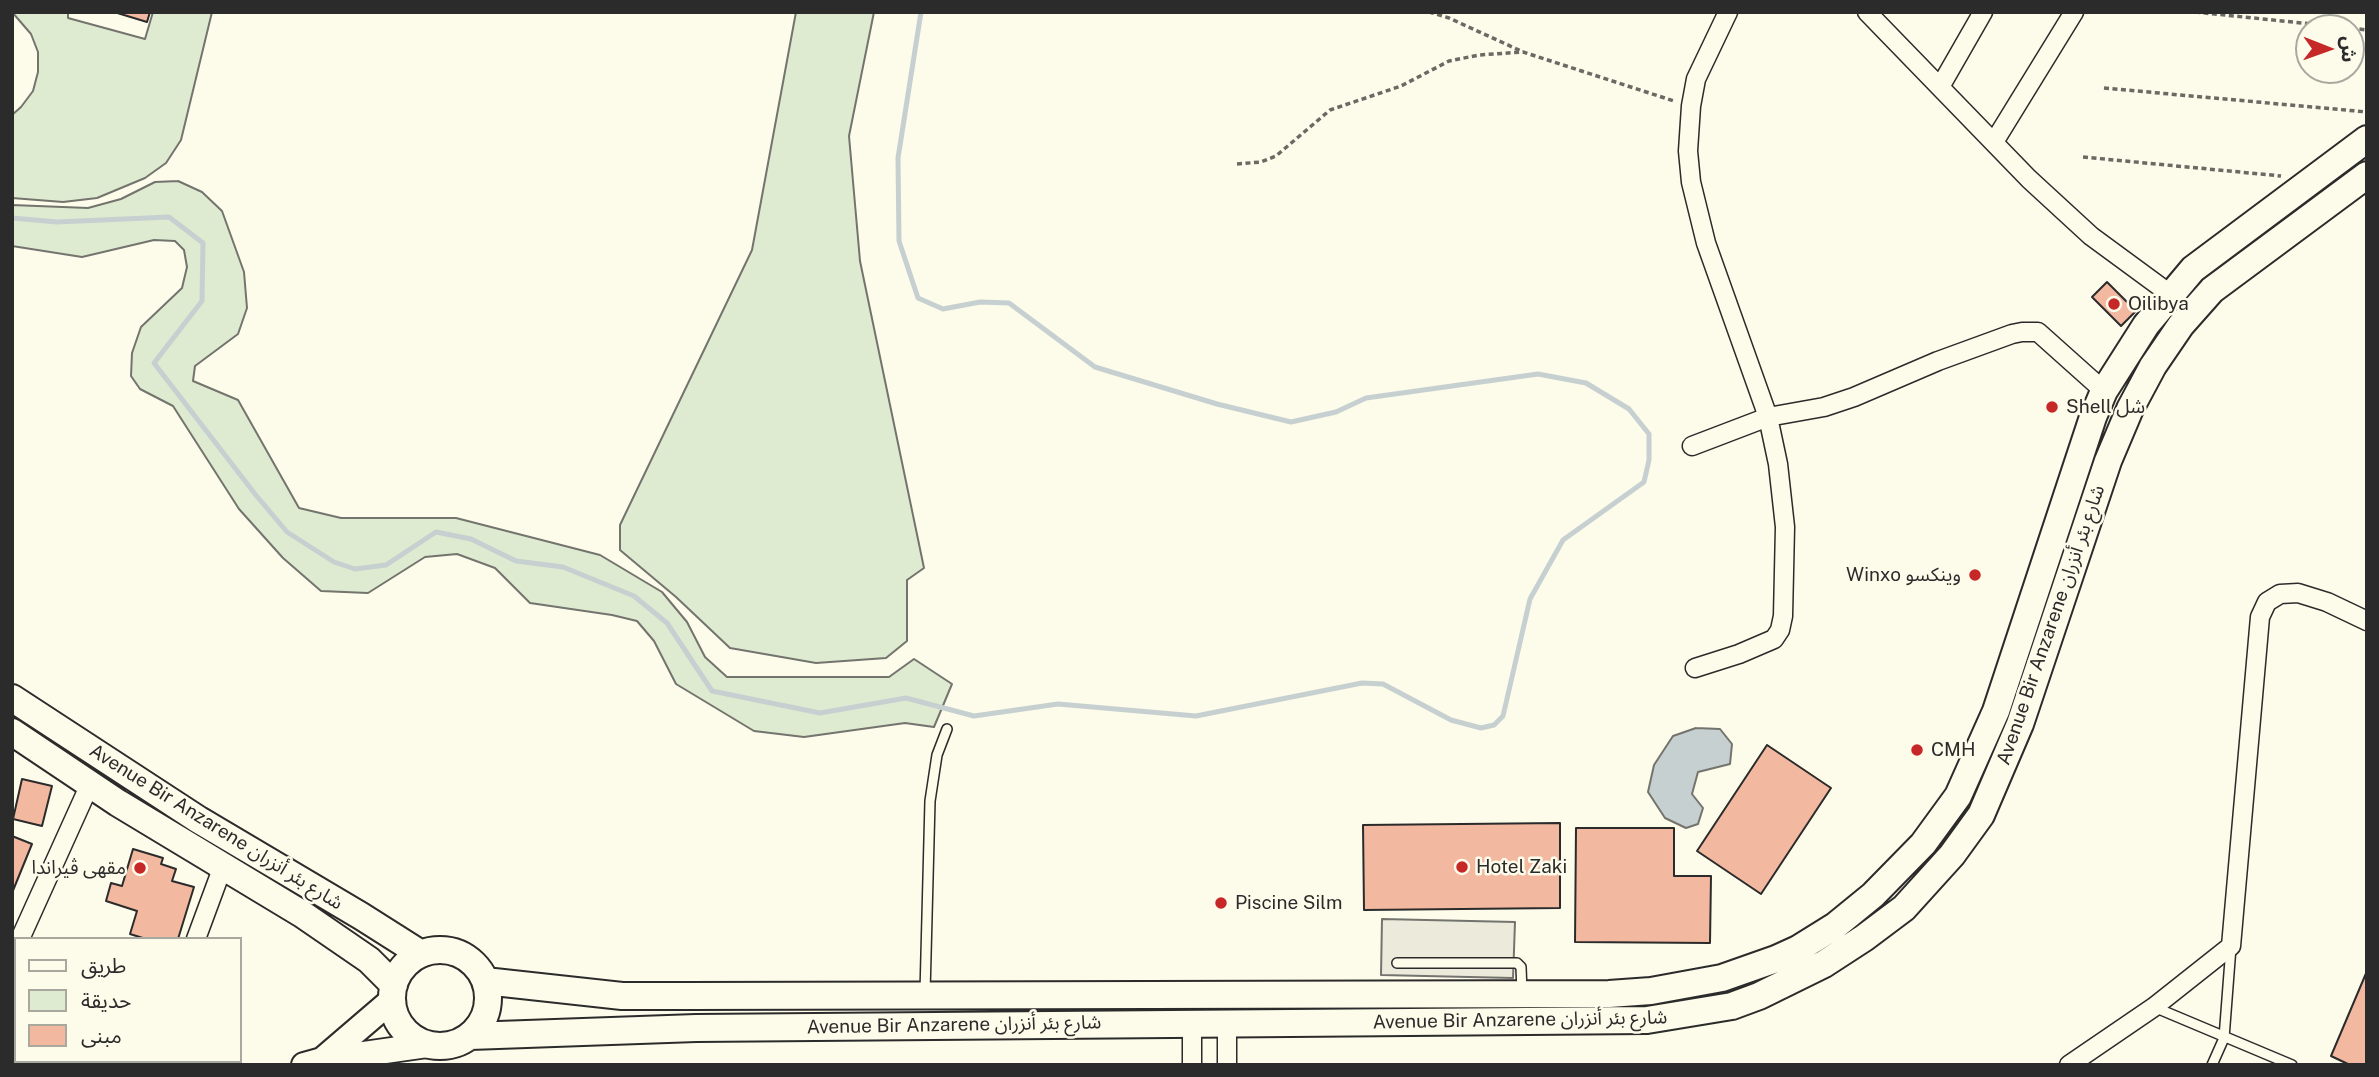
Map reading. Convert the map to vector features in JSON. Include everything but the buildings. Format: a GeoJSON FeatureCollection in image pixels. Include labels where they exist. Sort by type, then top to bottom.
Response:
{"type":"FeatureCollection","features":[{"type":"Feature","properties":{"kind":"main road","name":"Avenue Bir Anzarene شارع بئر أنزران"},"geometry":{"type":"LineString","coordinates":[[485,981],[622,996],[1522,995],[1651,991],[1722,978],[1798,949],[1835,926],[1895,875],[1923,844],[1951,806],[1976,759],[1996,711],[2081,450],[2104,391],[2146,325],[2193,269],[2367,139]]}},
{"type":"Feature","properties":{"kind":"main road","name":"Avenue Bir Anzarene شارع بئر أنزران"},"geometry":{"type":"LineString","coordinates":[[470,1036],[696,1028],[1647,1020],[1732,1006],[1759,996],[1824,964],[1904,908],[1929,882],[1981,815],[2020,724],[2108,461],[2130,409],[2153,366],[2181,325],[2213,290],[2367,175]]}},
{"type":"Feature","properties":{"kind":"main road","name":"Avenue Bir Anzarene شارع بئر أنزران"},"geometry":{"type":"LineString","coordinates":[[12,698],[199,820],[421,954]]}},
{"type":"Feature","properties":{"kind":"main road","name":"Avenue Bir Anzarene شارع بئر أنزران"},"geometry":{"type":"LineString","coordinates":[[12,732],[90,784],[302,914],[369,960],[393,993]]}},
{"type":"Feature","properties":{"kind":"main road"},"geometry":{"type":"LineString","coordinates":[[446,951],[458,954],[470,961],[485,981],[488,993],[484,1017],[470,1036],[449,1046],[427,1045],[313,1062],[393,993],[404,967],[421,954],[446,951]]}},
{"type":"Feature","properties":{"kind":"main road"},"geometry":{"type":"LineString","coordinates":[[393,993],[402,1028],[427,1045]]}},
{"type":"Feature","properties":{"kind":"main road"},"geometry":{"type":"LineString","coordinates":[[1192,1024],[1193,995]]}},
{"type":"Feature","properties":{"kind":"main road"},"geometry":{"type":"LineString","coordinates":[[1227,1024],[1228,995]]}},
{"type":"Feature","properties":{"kind":"street"},"geometry":{"type":"LineString","coordinates":[[1695,668],[1774,639],[1780,630],[1783,616],[1785,527],[1778,464],[1768,417],[1706,243],[1691,182],[1691,106],[1696,79],[1728,12]]}},
{"type":"Feature","properties":{"kind":"street"},"geometry":{"type":"LineString","coordinates":[[1867,12],[2029,179],[2091,236],[2170,294]]}},
{"type":"Feature","properties":{"kind":"street"},"geometry":{"type":"LineString","coordinates":[[1940,87],[1983,12]]}},
{"type":"Feature","properties":{"kind":"street"},"geometry":{"type":"LineString","coordinates":[[1994,142],[2074,12]]}},
{"type":"Feature","properties":{"kind":"street"},"geometry":{"type":"LineString","coordinates":[[1692,446],[1768,417],[1815,409],[1844,400],[1938,361],[2012,334],[2032,331],[2038,332],[2104,391]]}},
{"type":"Feature","properties":{"kind":"street"},"geometry":{"type":"LineString","coordinates":[[2069,1065],[2154,1007],[2231,946],[2260,617],[2267,602],[2280,594],[2298,593],[2327,602],[2367,621]]}},
{"type":"Feature","properties":{"kind":"street"},"geometry":{"type":"LineString","coordinates":[[17,937],[90,784]]}},
{"type":"Feature","properties":{"kind":"street"},"geometry":{"type":"LineString","coordinates":[[197,937],[223,866]]}},
{"type":"Feature","properties":{"kind":"street"},"geometry":{"type":"LineString","coordinates":[[1192,1024],[1192,1065]]}},
{"type":"Feature","properties":{"kind":"street"},"geometry":{"type":"LineString","coordinates":[[1227,1024],[1227,1065]]}},
{"type":"Feature","properties":{"kind":"lane"},"geometry":{"type":"LineString","coordinates":[[925,995],[930,801],[937,755],[947,729]]}},
{"type":"Feature","properties":{"kind":"lane"},"geometry":{"type":"LineString","coordinates":[[2212,1065],[2224,1038],[2231,946]]}},
{"type":"Feature","properties":{"kind":"lane"},"geometry":{"type":"LineString","coordinates":[[1397,963],[1519,964],[1522,995]]}},
{"type":"Feature","properties":{"kind":"lane"},"geometry":{"type":"LineString","coordinates":[[2154,1007],[2292,1065]]}},
{"type":"Feature","properties":{"kind":"path"},"geometry":{"type":"LineString","coordinates":[[1429,12],[1449,18],[1523,52],[1691,106]]}},
{"type":"Feature","properties":{"kind":"path"},"geometry":{"type":"LineString","coordinates":[[2195,12],[2295,22]]}},
{"type":"Feature","properties":{"kind":"path"},"geometry":{"type":"LineString","coordinates":[[1237,164],[1268,160],[1288,148],[1330,110],[1401,86],[1449,61],[1497,52],[1523,52]]}},
{"type":"Feature","properties":{"kind":"path"},"geometry":{"type":"LineString","coordinates":[[2104,88],[2367,112]]}},
{"type":"Feature","properties":{"kind":"path"},"geometry":{"type":"LineString","coordinates":[[2082,157],[2311,179]]}},
{"type":"Feature","properties":{"kind":"green space"},"geometry":{"type":"Polygon","coordinates":[[[12,12],[68,12],[68,18],[145,39],[153,12],[212,12],[181,140],[166,163],[145,178],[97,198],[63,202],[12,198],[12,115],[33,91],[38,72],[38,52],[31,34],[12,12]]]}},
{"type":"Feature","properties":{"kind":"green space"},"geometry":{"type":"Polygon","coordinates":[[[796,12],[874,12],[849,136],[860,261],[924,568],[907,580],[907,641],[886,658],[816,663],[730,648],[676,597],[620,550],[620,525],[752,250],[796,12]]]}},
{"type":"Feature","properties":{"kind":"green space"},"geometry":{"type":"Polygon","coordinates":[[[178,181],[202,192],[222,211],[244,272],[247,308],[238,334],[195,366],[193,381],[238,400],[299,508],[341,518],[456,518],[600,555],[662,592],[687,622],[705,657],[727,677],[889,677],[914,659],[952,684],[934,727],[905,723],[804,737],[754,731],[676,684],[654,641],[637,621],[530,603],[495,568],[457,554],[425,557],[368,593],[321,591],[283,558],[239,509],[173,406],[140,389],[131,376],[132,353],[141,327],[182,288],[187,267],[184,250],[175,241],[154,240],[82,257],[12,246],[12,205],[88,208],[121,199],[155,182],[178,181]]]}},
{"type":"Feature","properties":{"kind":"shaded area"},"geometry":{"type":"Polygon","coordinates":[[[1696,728],[1720,729],[1732,744],[1730,764],[1698,772],[1692,794],[1703,808],[1698,824],[1686,828],[1665,818],[1648,792],[1654,765],[1673,736],[1696,728]]]}},
{"type":"Feature","properties":{"kind":"shaded area"},"geometry":{"type":"Polygon","coordinates":[[[1382,919],[1515,922],[1513,978],[1381,975],[1382,919]]]}},
{"type":"Feature","properties":{"kind":"waterway"},"geometry":{"type":"LineString","coordinates":[[12,218],[57,222],[169,217],[203,243],[202,301],[154,363],[287,532],[334,562],[355,569],[386,565],[436,532],[471,539],[516,561],[563,567],[634,596],[667,623],[712,691],[820,713],[906,698],[974,716],[1058,704],[1196,716],[1362,683],[1383,684],[1451,720],[1481,728],[1494,725],[1503,716],[1530,599],[1563,540],[1644,482],[1649,460],[1649,434],[1629,409],[1586,383],[1538,374],[1366,398],[1336,412],[1291,422],[1217,404],[1095,367],[1009,303],[980,302],[943,309],[918,298],[899,241],[898,158],[921,12]]}},
{"type":"Feature","properties":{"kind":"place","name":"Oilibya"},"geometry":{"type":"Point","coordinates":[2114,304]}},
{"type":"Feature","properties":{"kind":"place","name":"Shell شل"},"geometry":{"type":"Point","coordinates":[2052,407]}},
{"type":"Feature","properties":{"kind":"place","name":"Winxo وينكسو"},"geometry":{"type":"Point","coordinates":[1975,575]}},
{"type":"Feature","properties":{"kind":"place","name":"CMH"},"geometry":{"type":"Point","coordinates":[1917,750]}},
{"type":"Feature","properties":{"kind":"place","name":"Hotel Zaki"},"geometry":{"type":"Point","coordinates":[1462,867]}},
{"type":"Feature","properties":{"kind":"place","name":"مقهى ڤيراندا"},"geometry":{"type":"Point","coordinates":[140,868]}},
{"type":"Feature","properties":{"kind":"place","name":"Piscine Silm"},"geometry":{"type":"Point","coordinates":[1221,903]}}]}
